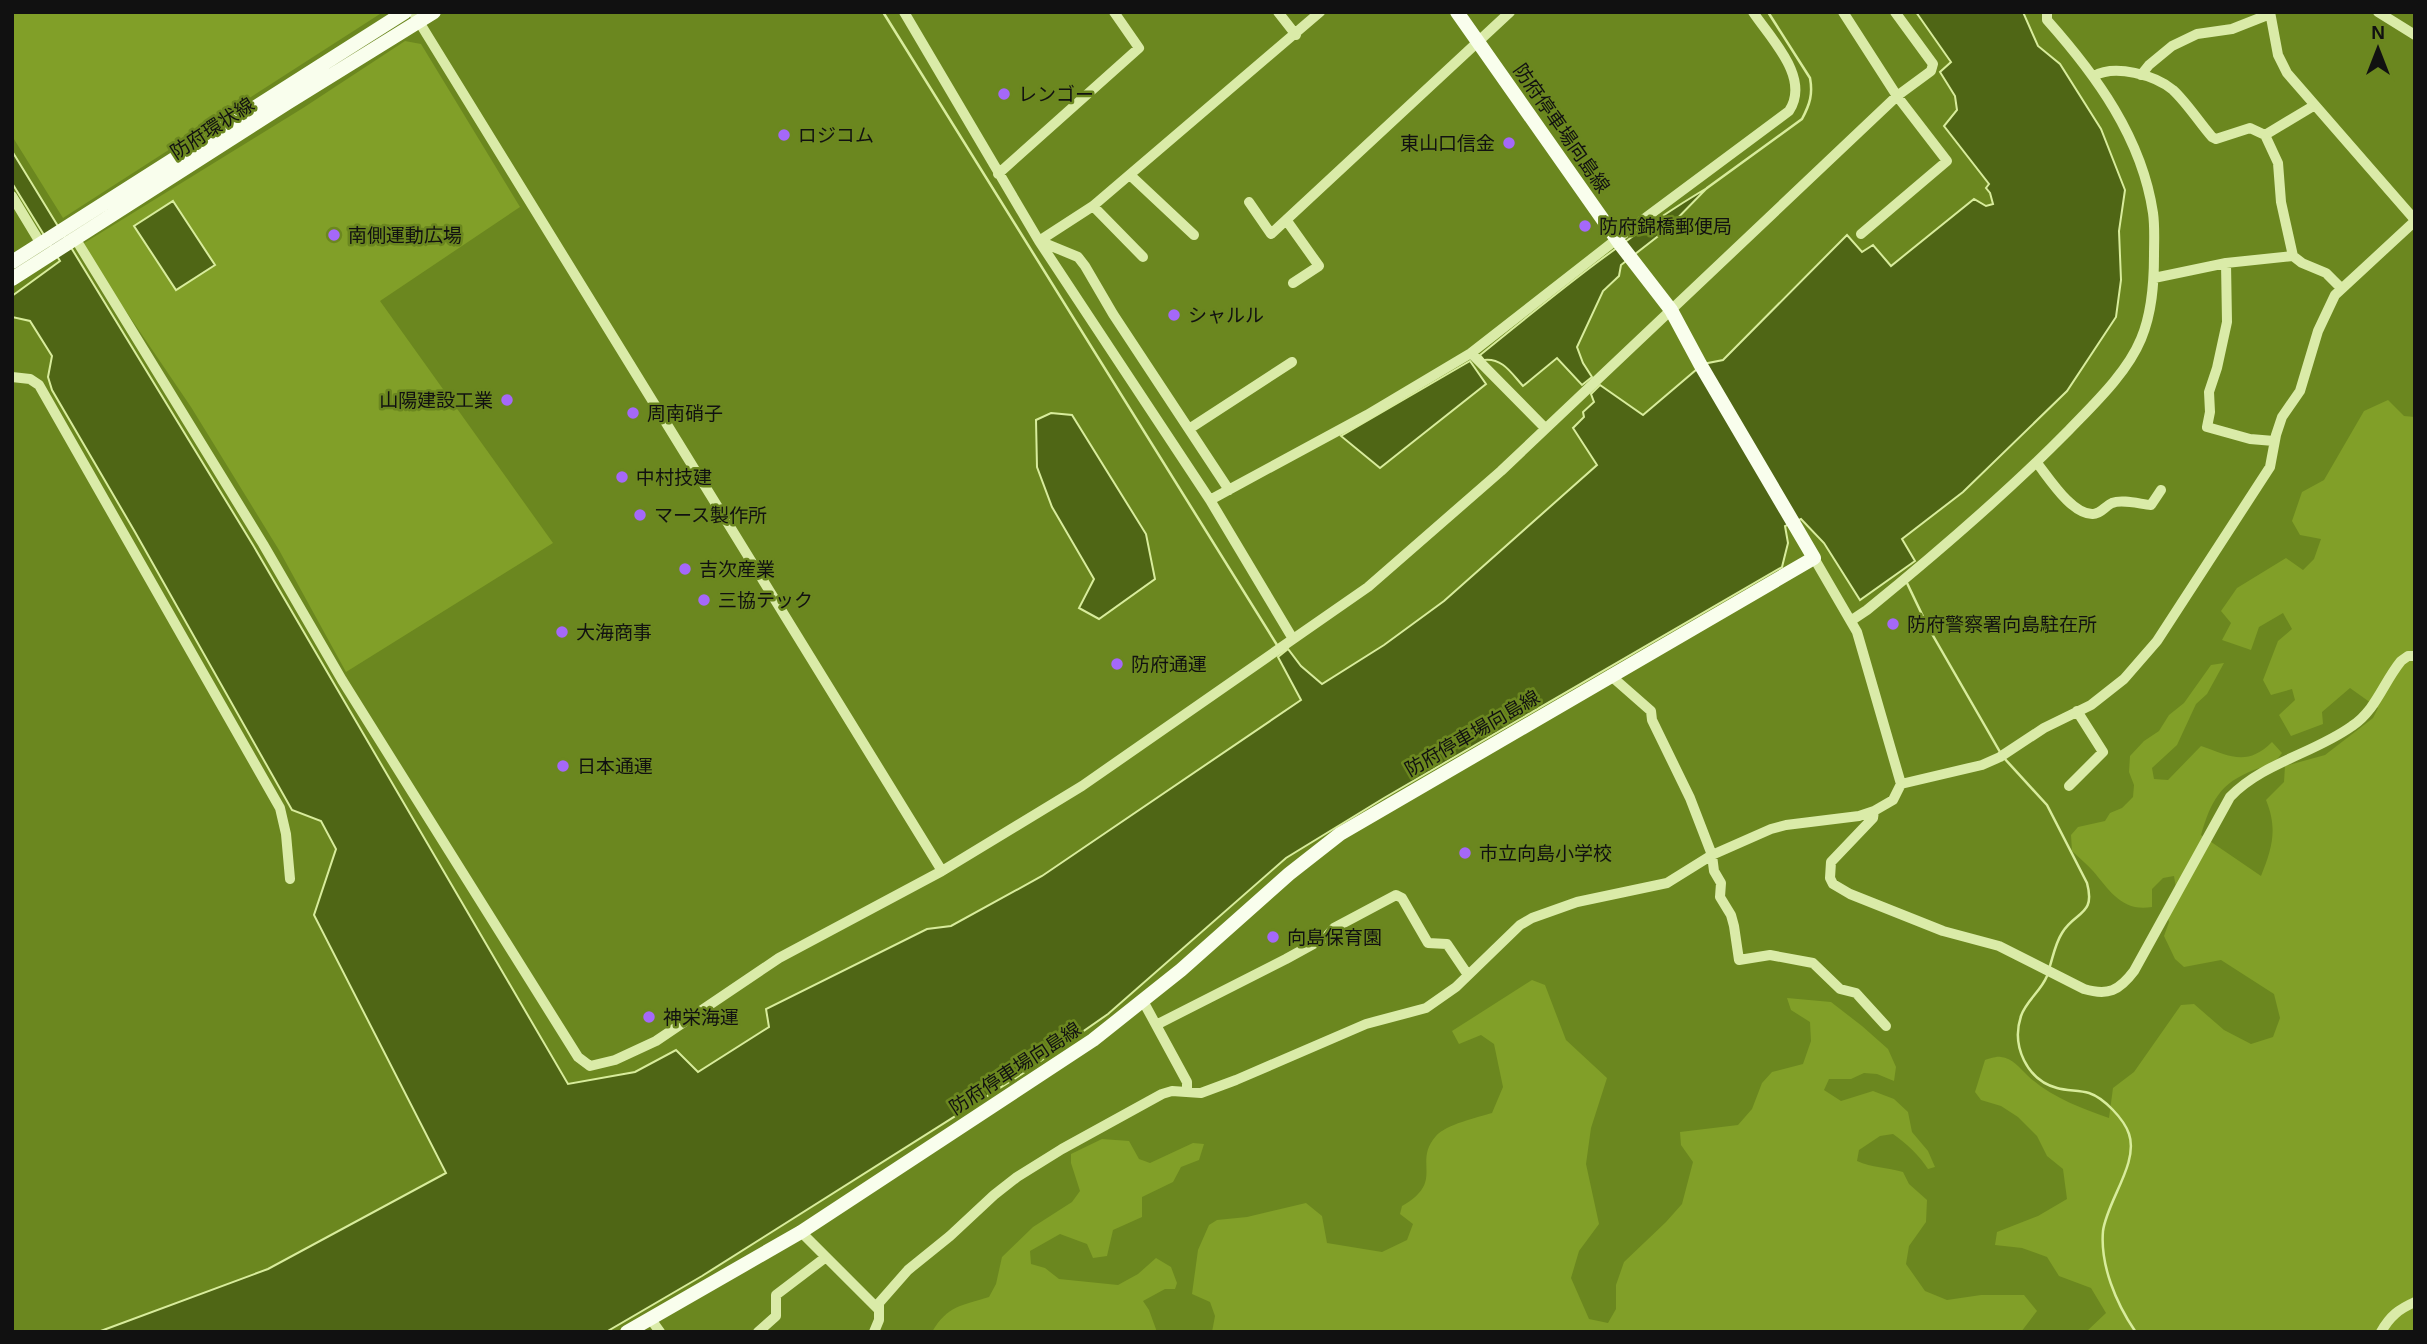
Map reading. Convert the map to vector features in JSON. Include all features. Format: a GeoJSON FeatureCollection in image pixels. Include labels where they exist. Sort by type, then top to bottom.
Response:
{"type":"FeatureCollection","features":[{"type":"Feature","properties":{"kind":"main road","name":"防府環状線"},"geometry":{"type":"LineString","coordinates":[[72,231],[405,12]]}},
{"type":"Feature","properties":{"kind":"main road","name":"防府環状線"},"geometry":{"type":"LineString","coordinates":[[12,262],[72,231],[416,17],[434,12]]}},
{"type":"Feature","properties":{"kind":"main road","name":"防府停車場向島線"},"geometry":{"type":"LineString","coordinates":[[627,1332],[802,1232],[1093,1040],[1181,970],[1289,874],[1340,834],[1814,558],[1671,310],[1457,12]]}},
{"type":"Feature","properties":{"kind":"main road","name":"防府環状線"},"geometry":{"type":"LineString","coordinates":[[12,279],[46,246]]}},
{"type":"Feature","properties":{"kind":"street"},"geometry":{"type":"LineString","coordinates":[[904,12],[1039,241],[1210,500],[1293,639]]}},
{"type":"Feature","properties":{"kind":"street"},"geometry":{"type":"LineString","coordinates":[[998,174],[1139,48],[1114,12]]}},
{"type":"Feature","properties":{"kind":"street"},"geometry":{"type":"LineString","coordinates":[[1278,12],[1296,35]]}},
{"type":"Feature","properties":{"kind":"street"},"geometry":{"type":"LineString","coordinates":[[1039,241],[1093,206],[1321,12]]}},
{"type":"Feature","properties":{"kind":"street"},"geometry":{"type":"LineString","coordinates":[[1249,202],[1271,234],[1510,12]]}},
{"type":"Feature","properties":{"kind":"street"},"geometry":{"type":"LineString","coordinates":[[1210,500],[1367,415],[1471,353],[1789,111],[1797,92],[1793,71],[1753,12]]}},
{"type":"Feature","properties":{"kind":"street"},"geometry":{"type":"LineString","coordinates":[[1843,12],[1897,96],[1947,161],[1861,234]]}},
{"type":"Feature","properties":{"kind":"street"},"geometry":{"type":"LineString","coordinates":[[72,231],[350,692],[578,1057],[590,1066],[615,1060],[656,1041],[779,958],[942,870],[1082,786],[1368,587],[1501,471],[1897,96],[1931,71],[1933,64],[1895,12]]}},
{"type":"Feature","properties":{"kind":"street"},"geometry":{"type":"LineString","coordinates":[[1852,620],[1971,525],[2037,463],[2103,396],[2141,340],[2154,278],[2154,215],[2147,185],[2124,126],[2094,76],[2047,20],[2047,12]]}},
{"type":"Feature","properties":{"kind":"street"},"geometry":{"type":"LineString","coordinates":[[2378,12],[2415,35]]}},
{"type":"Feature","properties":{"kind":"street"},"geometry":{"type":"LineString","coordinates":[[1901,785],[1982,765],[2000,757],[2044,728],[2091,705],[2124,680],[2157,641],[2270,467],[2274,441],[2282,417],[2300,391],[2320,325],[2341,288],[2415,220],[2287,73],[2278,55],[2270,13],[2232,29],[2197,34],[2180,42],[2159,56],[2141,75]]}},
{"type":"Feature","properties":{"kind":"street"},"geometry":{"type":"LineString","coordinates":[[416,17],[942,870]]}},
{"type":"Feature","properties":{"kind":"street"},"geometry":{"type":"LineString","coordinates":[[2094,76],[2109,71],[2141,75],[2165,85],[2174,91],[2216,139],[2250,128],[2265,135],[2278,163],[2281,202],[2293,256],[2302,263],[2326,273],[2341,288]]}},
{"type":"Feature","properties":{"kind":"street"},"geometry":{"type":"LineString","coordinates":[[2265,135],[2315,105]]}},
{"type":"Feature","properties":{"kind":"street"},"geometry":{"type":"LineString","coordinates":[[1130,175],[1194,235]]}},
{"type":"Feature","properties":{"kind":"street"},"geometry":{"type":"LineString","coordinates":[[12,196],[46,246]]}},
{"type":"Feature","properties":{"kind":"street"},"geometry":{"type":"LineString","coordinates":[[1093,206],[1143,257]]}},
{"type":"Feature","properties":{"kind":"street"},"geometry":{"type":"LineString","coordinates":[[1287,221],[1319,266],[1293,283]]}},
{"type":"Feature","properties":{"kind":"street"},"geometry":{"type":"LineString","coordinates":[[1039,241],[1078,257],[1229,490]]}},
{"type":"Feature","properties":{"kind":"street"},"geometry":{"type":"LineString","coordinates":[[2154,278],[2226,263],[2293,256]]}},
{"type":"Feature","properties":{"kind":"street"},"geometry":{"type":"LineString","coordinates":[[2226,263],[2227,322],[2209,392],[2210,412],[2207,427],[2250,439],[2274,441]]}},
{"type":"Feature","properties":{"kind":"street"},"geometry":{"type":"LineString","coordinates":[[1471,353],[1545,428]]}},
{"type":"Feature","properties":{"kind":"street"},"geometry":{"type":"LineString","coordinates":[[1189,429],[1292,362]]}},
{"type":"Feature","properties":{"kind":"street"},"geometry":{"type":"LineString","coordinates":[[12,377],[30,379],[39,385],[280,808],[286,834],[290,879]]}},
{"type":"Feature","properties":{"kind":"street"},"geometry":{"type":"LineString","coordinates":[[2037,463],[2076,509],[2090,514],[2097,514],[2119,502],[2151,505],[2161,490]]}},
{"type":"Feature","properties":{"kind":"street"},"geometry":{"type":"LineString","coordinates":[[874,1332],[879,1320],[879,1303],[908,1270],[1017,1177],[1117,1116],[1172,1091],[1201,1093],[1366,1024],[1426,1008],[1455,987],[1520,925],[1532,918],[1577,902],[1667,883],[1712,855],[1786,825],[1859,816],[1893,800],[1901,785],[1857,632],[1814,558]]}},
{"type":"Feature","properties":{"kind":"street"},"geometry":{"type":"LineString","coordinates":[[1874,811],[1873,818],[1832,862],[1829,873],[1833,884],[1850,894],[1942,931],[1999,946],[2084,989],[2098,993],[2112,991],[2124,984],[2230,797],[2260,775],[2354,726],[2376,703],[2392,672],[2401,661],[2408,656],[2415,656]]}},
{"type":"Feature","properties":{"kind":"street"},"geometry":{"type":"LineString","coordinates":[[1610,675],[1651,711],[1652,720],[1690,797],[1712,855],[1714,872],[1721,883],[1720,897],[1731,915],[1739,960],[1770,955],[1813,964],[1840,989],[1856,993],[1886,1026]]}},
{"type":"Feature","properties":{"kind":"street"},"geometry":{"type":"LineString","coordinates":[[2069,786],[2103,752],[2077,711]]}},
{"type":"Feature","properties":{"kind":"street"},"geometry":{"type":"LineString","coordinates":[[1156,1025],[1326,937],[1334,928],[1396,895],[1402,898],[1428,943],[1447,944],[1468,975]]}},
{"type":"Feature","properties":{"kind":"street"},"geometry":{"type":"LineString","coordinates":[[1143,1001],[1187,1082],[1187,1092]]}},
{"type":"Feature","properties":{"kind":"street"},"geometry":{"type":"LineString","coordinates":[[802,1232],[878,1309]]}},
{"type":"Feature","properties":{"kind":"street"},"geometry":{"type":"LineString","coordinates":[[758,1332],[776,1316],[776,1295],[826,1257]]}},
{"type":"Feature","properties":{"kind":"street"},"geometry":{"type":"LineString","coordinates":[[2381,1332],[2399,1309],[2415,1302]]}},
{"type":"Feature","properties":{"kind":"street"},"geometry":{"type":"LineString","coordinates":[[650,1318],[660,1332]]}},
{"type":"Feature","properties":{"kind":"shaded area"},"geometry":{"type":"Polygon","coordinates":[[[12,12],[383,12],[63,218],[12,136],[12,12]]]}},
{"type":"Feature","properties":{"kind":"shaded area"},"geometry":{"type":"Polygon","coordinates":[[[1916,12],[2023,12],[2038,46],[2060,64],[2101,129],[2125,190],[2119,231],[2121,280],[2116,317],[2067,391],[1963,492],[1902,539],[1915,561],[1860,600],[1824,543],[1801,519],[1785,526],[1788,543],[1782,567],[1384,798],[1286,858],[1108,1014],[1022,1074],[702,1276],[606,1332],[98,1332],[268,1269],[446,1173],[314,915],[336,849],[321,821],[292,810],[52,390],[48,377],[52,356],[30,321],[12,317],[12,296],[60,261],[12,183],[12,151],[253,545],[568,1084],[635,1072],[676,1050],[698,1072],[769,1027],[766,1009],[927,929],[951,926],[1042,876],[1301,700],[1278,657],[1288,649],[1301,666],[1322,684],[1384,645],[1444,601],[1597,465],[1573,428],[1584,417],[1583,412],[1594,402],[1591,394],[1600,385],[1643,415],[1703,364],[1723,360],[1847,235],[1862,252],[1873,245],[1891,266],[1974,199],[1986,206],[1993,204],[1986,188],[1989,184],[1944,126],[1957,110],[1955,96],[1940,72],[1951,62],[1916,12]]]}},
{"type":"Feature","properties":{"kind":"shaded area"},"geometry":{"type":"Polygon","coordinates":[[[405,41],[421,44],[520,207],[380,301],[553,543],[346,672],[279,550],[191,407],[81,245],[303,108],[405,41]]]}},
{"type":"Feature","properties":{"kind":"shaded area"},"geometry":{"type":"Polygon","coordinates":[[[1707,188],[1666,230],[1621,265],[1619,276],[1603,291],[1577,347],[1592,377],[1582,385],[1557,358],[1523,386],[1502,364],[1484,360],[1480,355],[1619,246],[1707,188]]]}},
{"type":"Feature","properties":{"kind":"shaded area"},"geometry":{"type":"Polygon","coordinates":[[[173,201],[215,265],[176,290],[134,226],[173,201]]]}},
{"type":"Feature","properties":{"kind":"shaded area"},"geometry":{"type":"Polygon","coordinates":[[[1470,361],[1486,384],[1380,468],[1341,436],[1470,361]]]}},
{"type":"Feature","properties":{"kind":"shaded area"},"geometry":{"type":"Polygon","coordinates":[[[2388,400],[2404,416],[2415,417],[2415,1332],[2086,1332],[2106,1313],[2091,1288],[2059,1276],[2047,1257],[2022,1248],[1995,1245],[1997,1232],[2038,1216],[2067,1199],[2063,1169],[2047,1156],[2037,1136],[2018,1117],[2001,1106],[1981,1100],[1975,1092],[1985,1060],[1999,1057],[2009,1059],[2036,1083],[2056,1096],[2109,1118],[2113,1088],[2134,1072],[2181,1005],[2194,1004],[2224,1030],[2251,1044],[2273,1037],[2280,1018],[2274,994],[2221,960],[2184,967],[2175,959],[2164,936],[2169,922],[2165,907],[2176,888],[2174,876],[2163,878],[2152,889],[2152,907],[2142,908],[2125,903],[2072,851],[2071,835],[2078,827],[2105,821],[2110,813],[2122,808],[2133,797],[2134,785],[2129,772],[2130,756],[2144,741],[2159,731],[2169,715],[2184,703],[2211,665],[2224,663],[2207,694],[2196,704],[2177,745],[2152,768],[2154,779],[2168,780],[2201,746],[2230,756],[2246,757],[2263,750],[2272,742],[2282,753],[2279,757],[2270,764],[2242,775],[2225,787],[2213,803],[2201,835],[2261,876],[2273,830],[2266,800],[2284,782],[2285,766],[2325,755],[2373,718],[2378,708],[2350,688],[2322,712],[2323,724],[2291,736],[2279,715],[2295,700],[2292,689],[2271,695],[2263,680],[2278,641],[2292,629],[2283,613],[2259,627],[2251,650],[2222,640],[2231,623],[2221,611],[2237,588],[2286,558],[2303,570],[2314,559],[2321,539],[2300,535],[2292,521],[2302,492],[2324,480],[2364,411],[2388,400]]]}},
{"type":"Feature","properties":{"kind":"shaded area"},"geometry":{"type":"Polygon","coordinates":[[[1051,413],[1072,415],[1146,534],[1155,579],[1099,619],[1079,608],[1094,579],[1052,507],[1037,467],[1036,420],[1051,413]]]}},
{"type":"Feature","properties":{"kind":"shaded area"},"geometry":{"type":"Polygon","coordinates":[[[1532,980],[1545,985],[1566,1040],[1607,1078],[1591,1128],[1586,1164],[1599,1224],[1579,1251],[1571,1278],[1589,1319],[1608,1323],[1616,1309],[1616,1285],[1624,1262],[1682,1204],[1693,1162],[1681,1145],[1680,1132],[1738,1125],[1752,1109],[1762,1083],[1772,1072],[1803,1064],[1811,1041],[1810,1022],[1791,1010],[1787,998],[1831,1002],[1888,1049],[1896,1067],[1894,1081],[1877,1074],[1864,1073],[1851,1079],[1829,1079],[1824,1090],[1841,1101],[1873,1091],[1894,1099],[1908,1112],[1912,1132],[1928,1151],[1935,1167],[1928,1169],[1912,1150],[1893,1134],[1880,1136],[1859,1150],[1857,1161],[1903,1172],[1909,1184],[1927,1200],[1926,1222],[1909,1246],[1906,1264],[1925,1291],[1947,1300],[1981,1295],[2024,1295],[2037,1311],[2021,1332],[1212,1332],[1215,1316],[1210,1302],[1192,1294],[1198,1250],[1209,1225],[1217,1220],[1247,1217],[1306,1203],[1322,1216],[1327,1243],[1382,1252],[1407,1240],[1413,1224],[1400,1214],[1402,1206],[1415,1197],[1426,1180],[1429,1146],[1440,1132],[1447,1128],[1492,1113],[1503,1087],[1494,1044],[1481,1035],[1459,1044],[1452,1031],[1532,980]]]}},
{"type":"Feature","properties":{"kind":"shaded area"},"geometry":{"type":"Polygon","coordinates":[[[1102,1139],[1129,1141],[1139,1159],[1150,1163],[1193,1143],[1204,1144],[1199,1160],[1181,1167],[1173,1182],[1142,1197],[1142,1217],[1113,1230],[1107,1256],[1093,1258],[1087,1244],[1060,1234],[1030,1251],[1031,1264],[1045,1268],[1059,1279],[1118,1285],[1138,1274],[1156,1258],[1171,1267],[1177,1283],[1175,1289],[1165,1289],[1143,1301],[1157,1332],[932,1332],[950,1311],[989,1297],[996,1284],[1002,1257],[1033,1227],[1072,1202],[1080,1191],[1071,1163],[1071,1154],[1102,1139]]]}},
{"type":"Feature","properties":{"kind":"waterway"},"geometry":{"type":"LineString","coordinates":[[883,12],[1277,645]]}},
{"type":"Feature","properties":{"kind":"waterway"},"geometry":{"type":"LineString","coordinates":[[1707,188],[1802,119],[1809,104],[1810,78],[1768,12]]}},
{"type":"Feature","properties":{"kind":"waterway"},"geometry":{"type":"LineString","coordinates":[[1907,583],[1928,627],[2000,752]]}},
{"type":"Feature","properties":{"kind":"waterway"},"geometry":{"type":"LineString","coordinates":[[2004,758],[2047,805],[2087,883],[2089,902],[2062,933],[2049,969]]}},
{"type":"Feature","properties":{"kind":"waterway"},"geometry":{"type":"LineString","coordinates":[[2047,976],[2021,1016],[2018,1027],[2020,1050],[2037,1078],[2057,1088],[2095,1096],[2118,1116],[2129,1134],[2130,1157],[2106,1219],[2103,1244],[2111,1283],[2135,1331]]}},
{"type":"Feature","properties":{"kind":"place","name":"レンゴー"},"geometry":{"type":"Point","coordinates":[1004,94]}},
{"type":"Feature","properties":{"kind":"place","name":"ロジコム"},"geometry":{"type":"Point","coordinates":[784,135]}},
{"type":"Feature","properties":{"kind":"place","name":"東山口信金"},"geometry":{"type":"Point","coordinates":[1509,143]}},
{"type":"Feature","properties":{"kind":"place","name":"防府錦橋郵便局"},"geometry":{"type":"Point","coordinates":[1585,226]}},
{"type":"Feature","properties":{"kind":"place","name":"南側運動広場"},"geometry":{"type":"Point","coordinates":[334,235]}},
{"type":"Feature","properties":{"kind":"place","name":"シャルル"},"geometry":{"type":"Point","coordinates":[1174,315]}},
{"type":"Feature","properties":{"kind":"place","name":"山陽建設工業"},"geometry":{"type":"Point","coordinates":[507,400]}},
{"type":"Feature","properties":{"kind":"place","name":"周南硝子"},"geometry":{"type":"Point","coordinates":[633,413]}},
{"type":"Feature","properties":{"kind":"place","name":"中村技建"},"geometry":{"type":"Point","coordinates":[622,477]}},
{"type":"Feature","properties":{"kind":"place","name":"マース製作所"},"geometry":{"type":"Point","coordinates":[640,515]}},
{"type":"Feature","properties":{"kind":"place","name":"吉次産業"},"geometry":{"type":"Point","coordinates":[685,569]}},
{"type":"Feature","properties":{"kind":"place","name":"三協テック"},"geometry":{"type":"Point","coordinates":[704,600]}},
{"type":"Feature","properties":{"kind":"place","name":"防府警察署向島駐在所"},"geometry":{"type":"Point","coordinates":[1893,624]}},
{"type":"Feature","properties":{"kind":"place","name":"大海商事"},"geometry":{"type":"Point","coordinates":[562,632]}},
{"type":"Feature","properties":{"kind":"place","name":"防府通運"},"geometry":{"type":"Point","coordinates":[1117,664]}},
{"type":"Feature","properties":{"kind":"place","name":"日本通運"},"geometry":{"type":"Point","coordinates":[563,766]}},
{"type":"Feature","properties":{"kind":"place","name":"市立向島小学校"},"geometry":{"type":"Point","coordinates":[1465,853]}},
{"type":"Feature","properties":{"kind":"place","name":"向島保育園"},"geometry":{"type":"Point","coordinates":[1273,937]}},
{"type":"Feature","properties":{"kind":"place","name":"神栄海運"},"geometry":{"type":"Point","coordinates":[649,1017]}}]}
